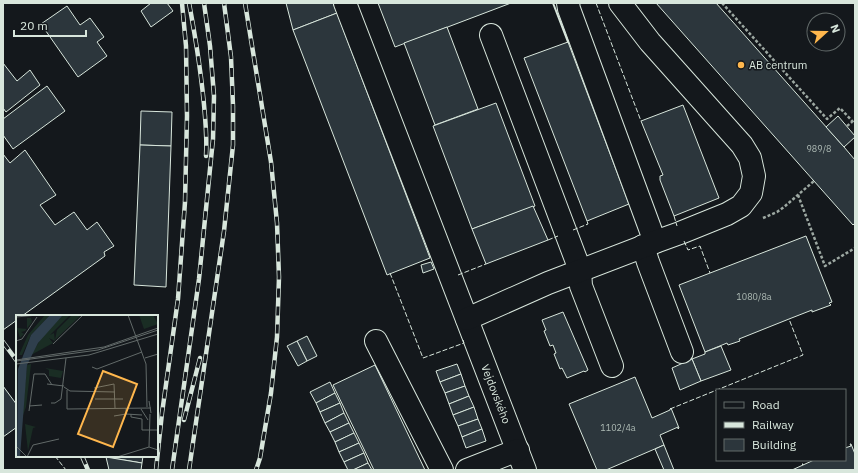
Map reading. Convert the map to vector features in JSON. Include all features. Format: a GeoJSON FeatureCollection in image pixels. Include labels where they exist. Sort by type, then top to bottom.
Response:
{"type":"FeatureCollection","features":[{"type":"Feature","properties":{"kind":"street","name":"Vejdovského"},"geometry":{"type":"LineString","coordinates":[[345,3],[525,470]]}},
{"type":"Feature","properties":{"kind":"street"},"geometry":{"type":"LineString","coordinates":[[568,3],[649,244],[648,262],[682,352]]}},
{"type":"Feature","properties":{"kind":"street"},"geometry":{"type":"LineString","coordinates":[[467,319],[580,270],[727,214],[741,206],[751,193],[754,176],[750,158],[742,145],[650,42],[620,3]]}},
{"type":"Feature","properties":{"kind":"street"},"geometry":{"type":"LineString","coordinates":[[491,35],[580,270],[581,286],[612,366]]}},
{"type":"Feature","properties":{"kind":"street"},"geometry":{"type":"LineString","coordinates":[[376,341],[442,470]]}},
{"type":"Feature","properties":{"kind":"street"},"geometry":{"type":"LineString","coordinates":[[467,470],[518,450]]}},
{"type":"Feature","properties":{"kind":"path"},"geometry":{"type":"LineString","coordinates":[[722,3],[827,120],[840,108],[854,123],[847,126]]}},
{"type":"Feature","properties":{"kind":"path"},"geometry":{"type":"LineString","coordinates":[[798,195],[825,266],[855,248]]}},
{"type":"Feature","properties":{"kind":"building"},"geometry":{"type":"Polygon","coordinates":[[[151,3],[167,3],[173,11],[151,27],[141,11],[151,3]]]}},
{"type":"Feature","properties":{"kind":"building"},"geometry":{"type":"Polygon","coordinates":[[[286,3],[333,3],[337,13],[293,30],[286,3]]]}},
{"type":"Feature","properties":{"kind":"building"},"geometry":{"type":"Polygon","coordinates":[[[378,3],[511,3],[395,47],[378,3]]]}},
{"type":"Feature","properties":{"kind":"building","name":"AB centrum"},"geometry":{"type":"Polygon","coordinates":[[[656,3],[716,3],[844,147],[855,160],[855,223],[853,225],[656,3]]]}},
{"type":"Feature","properties":{"kind":"building"},"geometry":{"type":"Polygon","coordinates":[[[67,6],[80,25],[90,18],[104,37],[97,42],[107,56],[78,77],[41,24],[67,6]]]}},
{"type":"Feature","properties":{"kind":"building"},"geometry":{"type":"Polygon","coordinates":[[[337,13],[430,258],[387,275],[293,30],[337,13]]]}},
{"type":"Feature","properties":{"kind":"building"},"geometry":{"type":"Polygon","coordinates":[[[447,27],[478,109],[435,125],[404,43],[447,27]]]}},
{"type":"Feature","properties":{"kind":"building"},"geometry":{"type":"Polygon","coordinates":[[[568,42],[629,204],[587,221],[524,58],[568,42]]]}},
{"type":"Feature","properties":{"kind":"building"},"geometry":{"type":"Polygon","coordinates":[[[3,63],[17,81],[30,70],[40,85],[6,112],[3,108],[3,63]]]}},
{"type":"Feature","properties":{"kind":"building"},"geometry":{"type":"Polygon","coordinates":[[[47,86],[65,111],[13,149],[3,135],[3,119],[47,86]]]}},
{"type":"Feature","properties":{"kind":"building"},"geometry":{"type":"Polygon","coordinates":[[[496,103],[535,206],[472,229],[433,126],[496,103]]]}},
{"type":"Feature","properties":{"kind":"building"},"geometry":{"type":"Polygon","coordinates":[[[683,105],[719,198],[674,216],[660,180],[660,176],[663,175],[641,121],[683,105]]]}},
{"type":"Feature","properties":{"kind":"building"},"geometry":{"type":"Polygon","coordinates":[[[141,111],[172,112],[171,146],[140,145],[141,111]]]}},
{"type":"Feature","properties":{"kind":"building"},"geometry":{"type":"Polygon","coordinates":[[[838,116],[855,136],[844,147],[826,127],[838,116]]]}},
{"type":"Feature","properties":{"kind":"building"},"geometry":{"type":"Polygon","coordinates":[[[140,145],[171,146],[166,287],[134,285],[140,145]]]}},
{"type":"Feature","properties":{"kind":"building"},"geometry":{"type":"Polygon","coordinates":[[[25,150],[56,195],[40,205],[55,225],[74,212],[87,230],[97,222],[114,246],[104,252],[105,256],[23,315],[16,315],[16,321],[3,330],[3,154],[10,163],[25,150]]]}},
{"type":"Feature","properties":{"kind":"building"},"geometry":{"type":"Polygon","coordinates":[[[533,206],[548,240],[486,264],[472,229],[533,206]]]}},
{"type":"Feature","properties":{"kind":"building"},"geometry":{"type":"Polygon","coordinates":[[[806,236],[832,302],[829,303],[831,305],[812,312],[812,310],[739,339],[740,341],[728,345],[727,343],[705,352],[679,285],[806,236]]]}},
{"type":"Feature","properties":{"kind":"building"},"geometry":{"type":"Polygon","coordinates":[[[431,262],[434,269],[423,273],[421,265],[431,262]]]}},
{"type":"Feature","properties":{"kind":"building"},"geometry":{"type":"Polygon","coordinates":[[[563,312],[588,370],[567,378],[562,368],[560,369],[554,354],[556,353],[553,345],[550,346],[544,331],[546,330],[542,320],[563,312]]]}},
{"type":"Feature","properties":{"kind":"building"},"geometry":{"type":"Polygon","coordinates":[[[307,336],[317,356],[307,361],[297,341],[307,336]]]}},
{"type":"Feature","properties":{"kind":"building"},"geometry":{"type":"Polygon","coordinates":[[[297,341],[307,361],[298,366],[287,346],[297,341]]]}},
{"type":"Feature","properties":{"kind":"building"},"geometry":{"type":"Polygon","coordinates":[[[721,346],[731,370],[701,381],[692,359],[721,346]]]}},
{"type":"Feature","properties":{"kind":"building"},"geometry":{"type":"Polygon","coordinates":[[[692,359],[701,381],[680,390],[672,368],[692,359]]]}},
{"type":"Feature","properties":{"kind":"building"},"geometry":{"type":"Polygon","coordinates":[[[457,364],[461,374],[440,382],[436,371],[457,364]]]}},
{"type":"Feature","properties":{"kind":"building"},"geometry":{"type":"Polygon","coordinates":[[[375,365],[425,470],[374,470],[333,385],[375,365]]]}},
{"type":"Feature","properties":{"kind":"building"},"geometry":{"type":"Polygon","coordinates":[[[461,374],[465,386],[445,393],[440,382],[461,374]]]}},
{"type":"Feature","properties":{"kind":"building"},"geometry":{"type":"Polygon","coordinates":[[[635,377],[652,418],[670,410],[671,408],[679,428],[678,429],[678,427],[660,435],[664,445],[606,470],[597,470],[569,404],[635,377]]]}},
{"type":"Feature","properties":{"kind":"building"},"geometry":{"type":"Polygon","coordinates":[[[330,382],[335,393],[316,403],[310,392],[330,382]]]}},
{"type":"Feature","properties":{"kind":"building"},"geometry":{"type":"Polygon","coordinates":[[[3,386],[16,404],[16,428],[3,437],[3,386]]]}},
{"type":"Feature","properties":{"kind":"building"},"geometry":{"type":"Polygon","coordinates":[[[465,386],[469,396],[449,404],[445,393],[465,386]]]}},
{"type":"Feature","properties":{"kind":"building"},"geometry":{"type":"Polygon","coordinates":[[[335,393],[340,403],[320,412],[316,403],[335,393]]]}},
{"type":"Feature","properties":{"kind":"building"},"geometry":{"type":"Polygon","coordinates":[[[469,396],[474,407],[453,415],[449,404],[469,396]]]}},
{"type":"Feature","properties":{"kind":"building"},"geometry":{"type":"Polygon","coordinates":[[[340,403],[344,413],[325,423],[320,412],[340,403]]]}},
{"type":"Feature","properties":{"kind":"building"},"geometry":{"type":"Polygon","coordinates":[[[474,407],[478,419],[458,426],[453,415],[474,407]]]}},
{"type":"Feature","properties":{"kind":"building"},"geometry":{"type":"Polygon","coordinates":[[[344,413],[349,423],[330,432],[325,423],[344,413]]]}},
{"type":"Feature","properties":{"kind":"building"},"geometry":{"type":"Polygon","coordinates":[[[478,419],[482,429],[462,437],[458,426],[478,419]]]}},
{"type":"Feature","properties":{"kind":"building"},"geometry":{"type":"Polygon","coordinates":[[[349,423],[354,433],[335,442],[330,432],[349,423]]]}},
{"type":"Feature","properties":{"kind":"building"},"geometry":{"type":"Polygon","coordinates":[[[482,429],[486,441],[466,448],[462,437],[482,429]]]}},
{"type":"Feature","properties":{"kind":"building"},"geometry":{"type":"Polygon","coordinates":[[[354,433],[359,443],[339,452],[335,442],[354,433]]]}},
{"type":"Feature","properties":{"kind":"building"},"geometry":{"type":"Polygon","coordinates":[[[359,443],[364,453],[344,462],[339,452],[359,443]]]}},
{"type":"Feature","properties":{"kind":"building"},"geometry":{"type":"Polygon","coordinates":[[[850,444],[851,444],[855,454],[855,470],[792,470],[812,461],[846,461],[846,448],[851,446],[850,444]]]}},
{"type":"Feature","properties":{"kind":"building"},"geometry":{"type":"Polygon","coordinates":[[[664,445],[674,470],[664,470],[655,449],[664,445]]]}},
{"type":"Feature","properties":{"kind":"building"},"geometry":{"type":"Polygon","coordinates":[[[364,453],[368,463],[353,470],[348,470],[344,462],[364,453]]]}},
{"type":"Feature","properties":{"kind":"building"},"geometry":{"type":"Polygon","coordinates":[[[106,457],[143,457],[142,463],[106,457]]]}},
{"type":"Feature","properties":{"kind":"building"},"geometry":{"type":"Polygon","coordinates":[[[106,457],[142,463],[141,470],[109,470],[106,457]]]}},
{"type":"Feature","properties":{"kind":"building"},"geometry":{"type":"Polygon","coordinates":[[[368,463],[372,470],[353,470],[368,463]]]}},
{"type":"Feature","properties":{"kind":"railway"},"geometry":{"type":"LineString","coordinates":[[158,451],[178,299],[185,202],[187,116],[186,46],[182,3]]}},
{"type":"Feature","properties":{"kind":"railway"},"geometry":{"type":"LineString","coordinates":[[189,3],[202,88],[206,131],[206,156]]}},
{"type":"Feature","properties":{"kind":"railway"},"geometry":{"type":"LineString","coordinates":[[172,470],[199,279],[213,139],[214,96],[210,46],[204,3]]}},
{"type":"Feature","properties":{"kind":"railway"},"geometry":{"type":"LineString","coordinates":[[189,470],[224,231],[233,145],[231,57],[224,3]]}},
{"type":"Feature","properties":{"kind":"railway"},"geometry":{"type":"LineString","coordinates":[[245,3],[271,162],[277,223],[279,277],[277,337],[271,393],[260,458],[256,470]]}},
{"type":"Feature","properties":{"kind":"railway"},"geometry":{"type":"LineString","coordinates":[[3,342],[16,360]]}},
{"type":"Feature","properties":{"kind":"railway"},"geometry":{"type":"LineString","coordinates":[[184,420],[200,358]]}},
{"type":"Feature","properties":{"kind":"railway"},"geometry":{"type":"LineString","coordinates":[[82,457],[88,470]]}},
{"type":"Feature","properties":{"kind":"railway"},"geometry":{"type":"LineString","coordinates":[[156,470],[157,457]]}},
{"type":"Feature","properties":{"kind":"fence"},"geometry":{"type":"LineString","coordinates":[[596,3],[641,121]]}},
{"type":"Feature","properties":{"kind":"fence"},"geometry":{"type":"LineString","coordinates":[[674,216],[677,226]]}},
{"type":"Feature","properties":{"kind":"fence"},"geometry":{"type":"LineString","coordinates":[[573,230],[588,224],[587,221]]}},
{"type":"Feature","properties":{"kind":"fence"},"geometry":{"type":"LineString","coordinates":[[548,240],[558,236]]}},
{"type":"Feature","properties":{"kind":"fence"},"geometry":{"type":"LineString","coordinates":[[684,241],[688,250],[700,246],[710,273]]}},
{"type":"Feature","properties":{"kind":"fence"},"geometry":{"type":"LineString","coordinates":[[458,275],[486,264]]}},
{"type":"Feature","properties":{"kind":"fence"},"geometry":{"type":"LineString","coordinates":[[390,273],[423,358],[464,343],[463,340]]}},
{"type":"Feature","properties":{"kind":"fence"},"geometry":{"type":"LineString","coordinates":[[719,389],[803,355],[789,319]]}},
{"type":"Feature","properties":{"kind":"fence"},"geometry":{"type":"LineString","coordinates":[[670,409],[716,390]]}},
{"type":"Feature","properties":{"kind":"fence"},"geometry":{"type":"LineString","coordinates":[[56,457],[66,470]]}},
{"type":"Feature","properties":{"kind":"wall"},"geometry":{"type":"LineString","coordinates":[[553,3],[568,42]]}},
{"type":"Feature","properties":{"kind":"place","name":"AB centrum"},"geometry":{"type":"Point","coordinates":[741,65]}}]}
